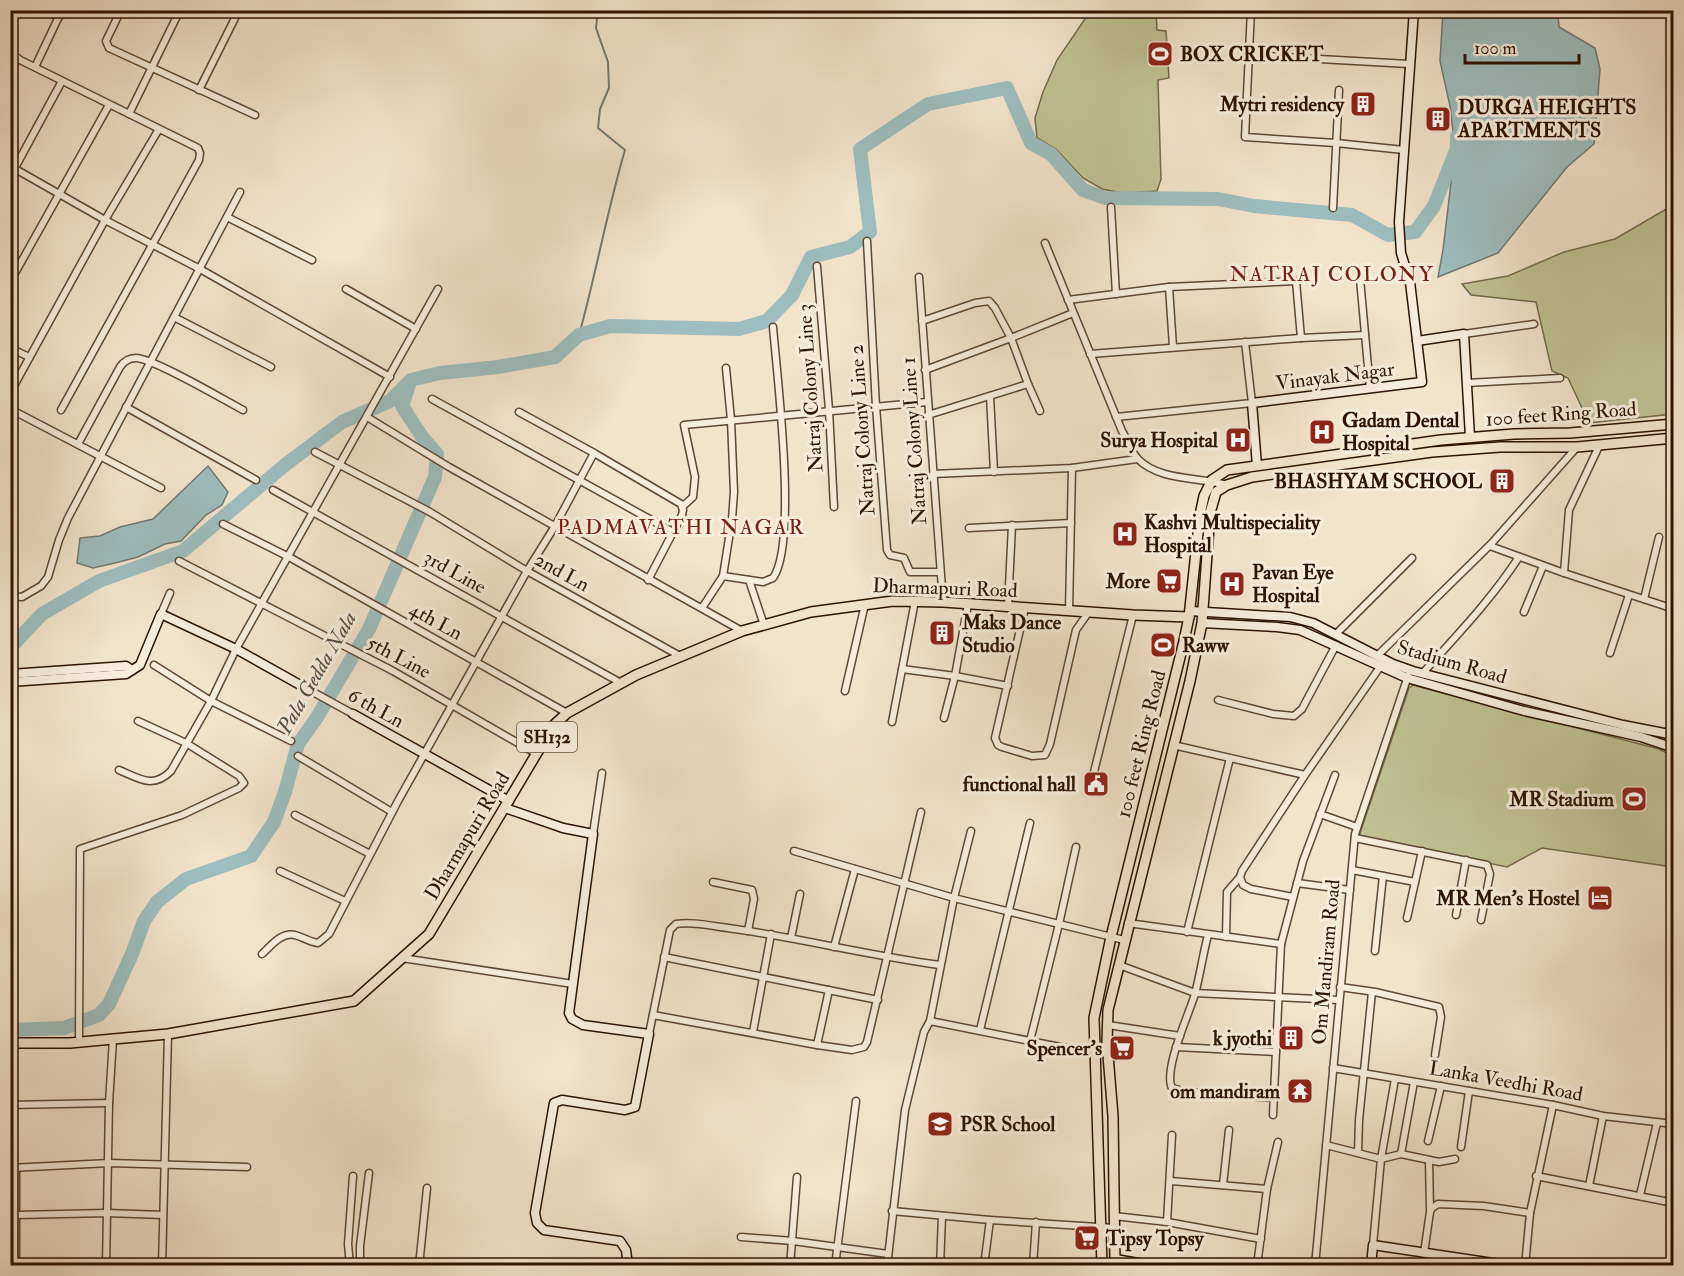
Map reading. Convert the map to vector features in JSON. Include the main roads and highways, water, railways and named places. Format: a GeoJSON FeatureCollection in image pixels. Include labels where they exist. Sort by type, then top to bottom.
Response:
{"type":"FeatureCollection","features":[{"type":"Feature","properties":{"kind":"main road","name":"100 feet Ring Road"},"geometry":{"type":"LineString","coordinates":[[1102,1266],[1094,1018],[1111,937],[1189,617],[1200,515],[1204,496],[1212,480],[1227,470],[1440,440],[1570,433],[1674,424]]}},
{"type":"Feature","properties":{"kind":"main road","name":"100 feet Ring Road"},"geometry":{"type":"LineString","coordinates":[[1115,1262],[1113,1116],[1107,1043],[1108,1010],[1202,623],[1210,513],[1216,492],[1227,485],[1252,477],[1432,452],[1500,447],[1577,447],[1674,438]]}},
{"type":"Feature","properties":{"kind":"main road","name":"Dharmapuri Road"},"geometry":{"type":"LineString","coordinates":[[10,1043],[79,1042],[168,1034],[354,1001],[429,934],[553,726],[567,713],[621,683],[742,631],[811,612],[893,601],[1189,617],[1202,623]]}},
{"type":"Feature","properties":{"kind":"water"},"geometry":{"type":"Polygon","coordinates":[[[1443,11],[1552,11],[1558,14],[1559,27],[1595,48],[1600,69],[1594,144],[1567,167],[1498,253],[1438,277],[1455,149],[1450,106],[1440,61],[1443,11]]]}},
{"type":"Feature","properties":{"kind":"water"},"geometry":{"type":"Polygon","coordinates":[[[208,466],[228,492],[222,505],[206,515],[181,541],[165,544],[138,557],[93,568],[77,563],[80,538],[100,536],[120,527],[153,519],[208,466]]]}},
{"type":"Feature","properties":{"kind":"waterway"},"geometry":{"type":"LineString","coordinates":[[579,335],[625,150],[598,128],[600,109],[609,88],[608,62],[596,28],[598,10]]}},
{"type":"Feature","properties":{"kind":"waterway"},"geometry":{"type":"LineString","coordinates":[[10,648],[42,614],[99,581],[183,551],[285,465],[342,422],[390,401],[411,380],[440,373],[498,367],[555,357],[579,335],[610,326],[739,329],[767,321],[792,295],[811,257],[850,247],[870,232],[860,149],[928,104],[1007,88],[1031,143],[1051,154],[1083,190],[1105,198],[1218,199],[1254,206],[1352,215],[1388,235],[1415,232],[1434,206],[1457,148],[1457,136]]}},
{"type":"Feature","properties":{"kind":"waterway","name":"Pala Gedda Nala"},"geometry":{"type":"LineString","coordinates":[[10,1030],[64,1028],[99,1015],[109,1004],[144,921],[157,902],[186,879],[251,856],[274,822],[298,744],[316,719],[369,629],[435,477],[437,454],[423,438],[402,406],[409,385]]}},
{"type":"Feature","properties":{"kind":"place","name":"BOX CRICKET"},"geometry":{"type":"Point","coordinates":[1160,54]}},
{"type":"Feature","properties":{"kind":"place","name":"Mytri residency"},"geometry":{"type":"Point","coordinates":[1363,104]}},
{"type":"Feature","properties":{"kind":"place","name":"DURGA HEIGHTS APARTMENTS"},"geometry":{"type":"Point","coordinates":[1438,119]}},
{"type":"Feature","properties":{"kind":"place","name":"Gadam Dental Hospital"},"geometry":{"type":"Point","coordinates":[1322,432]}},
{"type":"Feature","properties":{"kind":"place","name":"Surya Hospital"},"geometry":{"type":"Point","coordinates":[1238,440]}},
{"type":"Feature","properties":{"kind":"place","name":"BHASHYAM SCHOOL"},"geometry":{"type":"Point","coordinates":[1502,481]}},
{"type":"Feature","properties":{"kind":"place","name":"Kashvi Multispeciality Hospital"},"geometry":{"type":"Point","coordinates":[1125,534]}},
{"type":"Feature","properties":{"kind":"place","name":"More"},"geometry":{"type":"Point","coordinates":[1169,581]}},
{"type":"Feature","properties":{"kind":"place","name":"Pavan Eye Hospital"},"geometry":{"type":"Point","coordinates":[1232,584]}},
{"type":"Feature","properties":{"kind":"place","name":"Maks Dance Studio"},"geometry":{"type":"Point","coordinates":[942,633]}},
{"type":"Feature","properties":{"kind":"place","name":"Raww"},"geometry":{"type":"Point","coordinates":[1163,645]}},
{"type":"Feature","properties":{"kind":"place","name":"functional hall"},"geometry":{"type":"Point","coordinates":[1096,784]}},
{"type":"Feature","properties":{"kind":"place","name":"MR Stadium"},"geometry":{"type":"Point","coordinates":[1634,799]}},
{"type":"Feature","properties":{"kind":"place","name":"MR Men's Hostel"},"geometry":{"type":"Point","coordinates":[1600,898]}},
{"type":"Feature","properties":{"kind":"place","name":"k jyothi"},"geometry":{"type":"Point","coordinates":[1291,1038]}},
{"type":"Feature","properties":{"kind":"place","name":"Spencer's"},"geometry":{"type":"Point","coordinates":[1122,1048]}},
{"type":"Feature","properties":{"kind":"place","name":"om mandiram"},"geometry":{"type":"Point","coordinates":[1300,1091]}},
{"type":"Feature","properties":{"kind":"place","name":"PSR School"},"geometry":{"type":"Point","coordinates":[940,1124]}},
{"type":"Feature","properties":{"kind":"place","name":"Tipsy Topsy"},"geometry":{"type":"Point","coordinates":[1087,1238]}},
{"type":"Feature","properties":{"kind":"district","name":"NATRAJ COLONY"},"geometry":{"type":"Point","coordinates":[1332,274]}},
{"type":"Feature","properties":{"kind":"district","name":"PADMAVATHI NAGAR"},"geometry":{"type":"Point","coordinates":[681,527]}}]}
